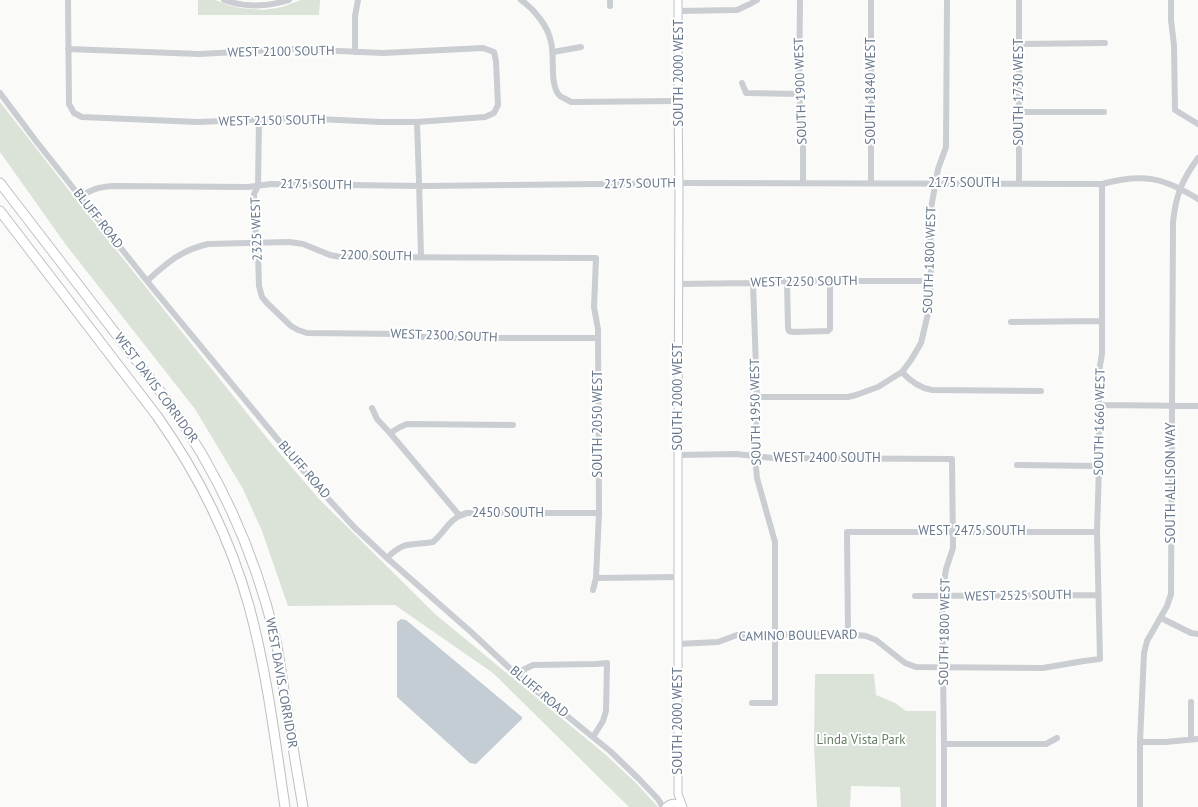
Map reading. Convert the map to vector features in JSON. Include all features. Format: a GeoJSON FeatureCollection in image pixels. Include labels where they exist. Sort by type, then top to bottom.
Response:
{"type":"FeatureCollection","features":[{"type":"Feature","properties":{"kind":"highway","name":"WEST DAVIS CORRIDOR"},"geometry":{"type":"LineString","coordinates":[[0,183],[166,399],[189,432],[222,490],[238,523],[253,563],[272,627],[302,806]]}},
{"type":"Feature","properties":{"kind":"highway","name":"WEST DAVIS CORRIDOR"},"geometry":{"type":"LineString","coordinates":[[0,211],[157,416],[182,452],[206,496],[231,551],[244,588],[254,624],[262,660],[285,806]]}},
{"type":"Feature","properties":{"kind":"main road","name":"SOUTH 2000 WEST"},"geometry":{"type":"LineString","coordinates":[[678,0],[678,794],[682,807]]}},
{"type":"Feature","properties":{"kind":"main road","name":"SOUTH 2000 WEST"},"geometry":{"type":"LineString","coordinates":[[668,805],[678,794]]}},
{"type":"Feature","properties":{"kind":"main road"},"geometry":{"type":"LineString","coordinates":[[668,805],[676,804],[682,807]]}},
{"type":"Feature","properties":{"kind":"street"},"geometry":{"type":"LineString","coordinates":[[68,0],[68,49]]}},
{"type":"Feature","properties":{"kind":"street"},"geometry":{"type":"LineString","coordinates":[[224,0],[239,5],[255,6],[275,4],[289,0]]}},
{"type":"Feature","properties":{"kind":"street"},"geometry":{"type":"LineString","coordinates":[[355,52],[355,16],[358,0]]}},
{"type":"Feature","properties":{"kind":"street"},"geometry":{"type":"LineString","coordinates":[[678,10],[737,10],[757,0]]}},
{"type":"Feature","properties":{"kind":"street","name":"SOUTH 1900 WEST"},"geometry":{"type":"LineString","coordinates":[[800,0],[799,94],[803,124],[803,183]]}},
{"type":"Feature","properties":{"kind":"street","name":"SOUTH 1840 WEST"},"geometry":{"type":"LineString","coordinates":[[871,0],[871,183]]}},
{"type":"Feature","properties":{"kind":"street","name":"SOUTH 1800 WEST"},"geometry":{"type":"LineString","coordinates":[[902,372],[921,343],[929,310],[931,281],[931,204],[938,169],[946,147],[947,0]]}},
{"type":"Feature","properties":{"kind":"street","name":"SOUTH 1730 WEST"},"geometry":{"type":"LineString","coordinates":[[1019,0],[1019,184]]}},
{"type":"Feature","properties":{"kind":"street"},"geometry":{"type":"LineString","coordinates":[[1171,0],[1171,20],[1174,45],[1175,110],[1198,124]]}},
{"type":"Feature","properties":{"kind":"street"},"geometry":{"type":"LineString","coordinates":[[525,1],[544,24],[551,41],[555,87],[560,96],[572,102],[678,101]]}},
{"type":"Feature","properties":{"kind":"street"},"geometry":{"type":"LineString","coordinates":[[1019,44],[1105,44]]}},
{"type":"Feature","properties":{"kind":"street"},"geometry":{"type":"LineString","coordinates":[[553,52],[581,47]]}},
{"type":"Feature","properties":{"kind":"street","name":"WEST 2100 SOUTH"},"geometry":{"type":"LineString","coordinates":[[68,49],[199,54],[294,49],[383,53],[483,48],[494,52],[496,60],[498,105],[494,113]]}},
{"type":"Feature","properties":{"kind":"street","name":"WEST 2150 SOUTH"},"geometry":{"type":"LineString","coordinates":[[68,49],[69,104],[74,113],[82,117],[198,122],[297,118],[417,122],[485,117],[494,113]]}},
{"type":"Feature","properties":{"kind":"street"},"geometry":{"type":"LineString","coordinates":[[742,83],[746,93],[799,94]]}},
{"type":"Feature","properties":{"kind":"street","name":"BLUFF ROAD"},"geometry":{"type":"LineString","coordinates":[[0,93],[147,281],[312,481],[354,527],[518,676],[619,759],[658,799],[668,805]]}},
{"type":"Feature","properties":{"kind":"street"},"geometry":{"type":"LineString","coordinates":[[1018,112],[1104,112]]}},
{"type":"Feature","properties":{"kind":"street","name":"2325 WEST"},"geometry":{"type":"LineString","coordinates":[[259,119],[258,186],[254,194],[259,286],[266,303],[291,326]]}},
{"type":"Feature","properties":{"kind":"street"},"geometry":{"type":"LineString","coordinates":[[417,122],[421,257]]}},
{"type":"Feature","properties":{"kind":"street","name":"SOUTH ALLISON WAY"},"geometry":{"type":"LineString","coordinates":[[1140,807],[1140,742],[1144,653],[1147,641],[1161,618],[1171,594],[1173,222],[1175,204],[1180,188],[1191,167],[1198,158]]}},
{"type":"Feature","properties":{"kind":"street","name":"2175 SOUTH"},"geometry":{"type":"LineString","coordinates":[[80,197],[90,190],[100,187],[248,187],[271,184],[419,186],[679,183],[1102,184],[1130,178],[1143,178],[1162,181],[1180,188],[1198,199]]}},
{"type":"Feature","properties":{"kind":"street","name":"SOUTH 1660 WEST"},"geometry":{"type":"LineString","coordinates":[[1100,659],[1097,532],[1100,405],[1099,371],[1102,354],[1102,184]]}},
{"type":"Feature","properties":{"kind":"street","name":"2200 SOUTH"},"geometry":{"type":"LineString","coordinates":[[147,281],[170,260],[184,252],[208,244],[289,242],[303,244],[330,255],[340,257],[596,258]]}},
{"type":"Feature","properties":{"kind":"street","name":"SOUTH 2050 WEST"},"geometry":{"type":"LineString","coordinates":[[593,590],[596,578],[598,513],[598,329],[594,307],[596,258]]}},
{"type":"Feature","properties":{"kind":"street"},"geometry":{"type":"LineString","coordinates":[[787,281],[788,328],[789,331],[794,332],[824,332],[830,329],[830,281]]}},
{"type":"Feature","properties":{"kind":"street","name":"WEST 2250 SOUTH"},"geometry":{"type":"LineString","coordinates":[[678,284],[787,281],[931,281]]}},
{"type":"Feature","properties":{"kind":"street","name":"SOUTH 1950 WEST"},"geometry":{"type":"LineString","coordinates":[[752,703],[775,703],[775,542],[757,478],[755,457],[757,397],[753,283]]}},
{"type":"Feature","properties":{"kind":"street"},"geometry":{"type":"LineString","coordinates":[[1011,322],[1102,321]]}},
{"type":"Feature","properties":{"kind":"street","name":"WEST 2300 SOUTH"},"geometry":{"type":"LineString","coordinates":[[291,326],[298,330],[307,332],[403,334],[431,338],[598,338]]}},
{"type":"Feature","properties":{"kind":"street"},"geometry":{"type":"LineString","coordinates":[[757,397],[856,395],[878,387],[902,372],[916,384],[932,390],[1041,391]]}},
{"type":"Feature","properties":{"kind":"street"},"geometry":{"type":"LineString","coordinates":[[1100,405],[1198,406]]}},
{"type":"Feature","properties":{"kind":"street"},"geometry":{"type":"LineString","coordinates":[[372,408],[376,419],[390,433],[459,515]]}},
{"type":"Feature","properties":{"kind":"street"},"geometry":{"type":"LineString","coordinates":[[390,433],[407,424],[513,425]]}},
{"type":"Feature","properties":{"kind":"street","name":"WEST 2400 SOUTH"},"geometry":{"type":"LineString","coordinates":[[678,455],[736,454],[773,458],[952,459]]}},
{"type":"Feature","properties":{"kind":"street","name":"SOUTH 1800 WEST"},"geometry":{"type":"LineString","coordinates":[[944,807],[944,668],[942,596],[946,569],[953,548],[952,459]]}},
{"type":"Feature","properties":{"kind":"street"},"geometry":{"type":"LineString","coordinates":[[1017,465],[1099,466]]}},
{"type":"Feature","properties":{"kind":"street","name":"2450 SOUTH"},"geometry":{"type":"LineString","coordinates":[[387,558],[395,550],[402,546],[413,543],[433,542],[459,515],[467,513],[598,513]]}},
{"type":"Feature","properties":{"kind":"street","name":"WEST 2475 SOUTH"},"geometry":{"type":"LineString","coordinates":[[848,634],[847,532],[1097,532]]}},
{"type":"Feature","properties":{"kind":"street"},"geometry":{"type":"LineString","coordinates":[[596,578],[678,578]]}},
{"type":"Feature","properties":{"kind":"street","name":"WEST 2525 SOUTH"},"geometry":{"type":"LineString","coordinates":[[915,596],[1098,595]]}},
{"type":"Feature","properties":{"kind":"street"},"geometry":{"type":"LineString","coordinates":[[1161,618],[1191,633],[1198,634]]}},
{"type":"Feature","properties":{"kind":"street","name":"CAMINO BOULEVARD"},"geometry":{"type":"LineString","coordinates":[[678,644],[718,642],[737,635],[848,634],[866,636],[876,640],[905,663],[916,667],[1044,668],[1100,659]]}},
{"type":"Feature","properties":{"kind":"street"},"geometry":{"type":"LineString","coordinates":[[518,676],[523,670],[533,665],[607,663],[606,711],[603,721],[593,737]]}},
{"type":"Feature","properties":{"kind":"street"},"geometry":{"type":"LineString","coordinates":[[1140,742],[1165,742],[1195,739],[1191,702]]}},
{"type":"Feature","properties":{"kind":"street"},"geometry":{"type":"LineString","coordinates":[[944,744],[1046,744],[1057,738]]}},
{"type":"Feature","properties":{"kind":"green space"},"geometry":{"type":"Polygon","coordinates":[[[198,0],[215,0],[240,8],[264,10],[282,7],[301,0],[320,0],[319,15],[198,15],[198,0]]]}},
{"type":"Feature","properties":{"kind":"green space"},"geometry":{"type":"Polygon","coordinates":[[[0,102],[96,225],[271,443],[319,499],[435,614],[606,755],[637,784],[658,807],[629,807],[493,673],[395,605],[288,606],[262,531],[243,489],[195,409],[66,245],[0,152],[0,102]]]}},
{"type":"Feature","properties":{"kind":"green space","name":"Linda Vista Park"},"geometry":{"type":"Polygon","coordinates":[[[815,674],[874,674],[876,695],[895,703],[906,711],[936,711],[936,807],[901,807],[900,787],[851,786],[850,807],[817,807],[814,745],[815,674]]]}},
{"type":"Feature","properties":{"kind":"shaded area"},"geometry":{"type":"Polygon","coordinates":[[[401,619],[406,620],[522,717],[522,719],[476,764],[470,763],[397,697],[397,622],[401,619]]]}}]}
